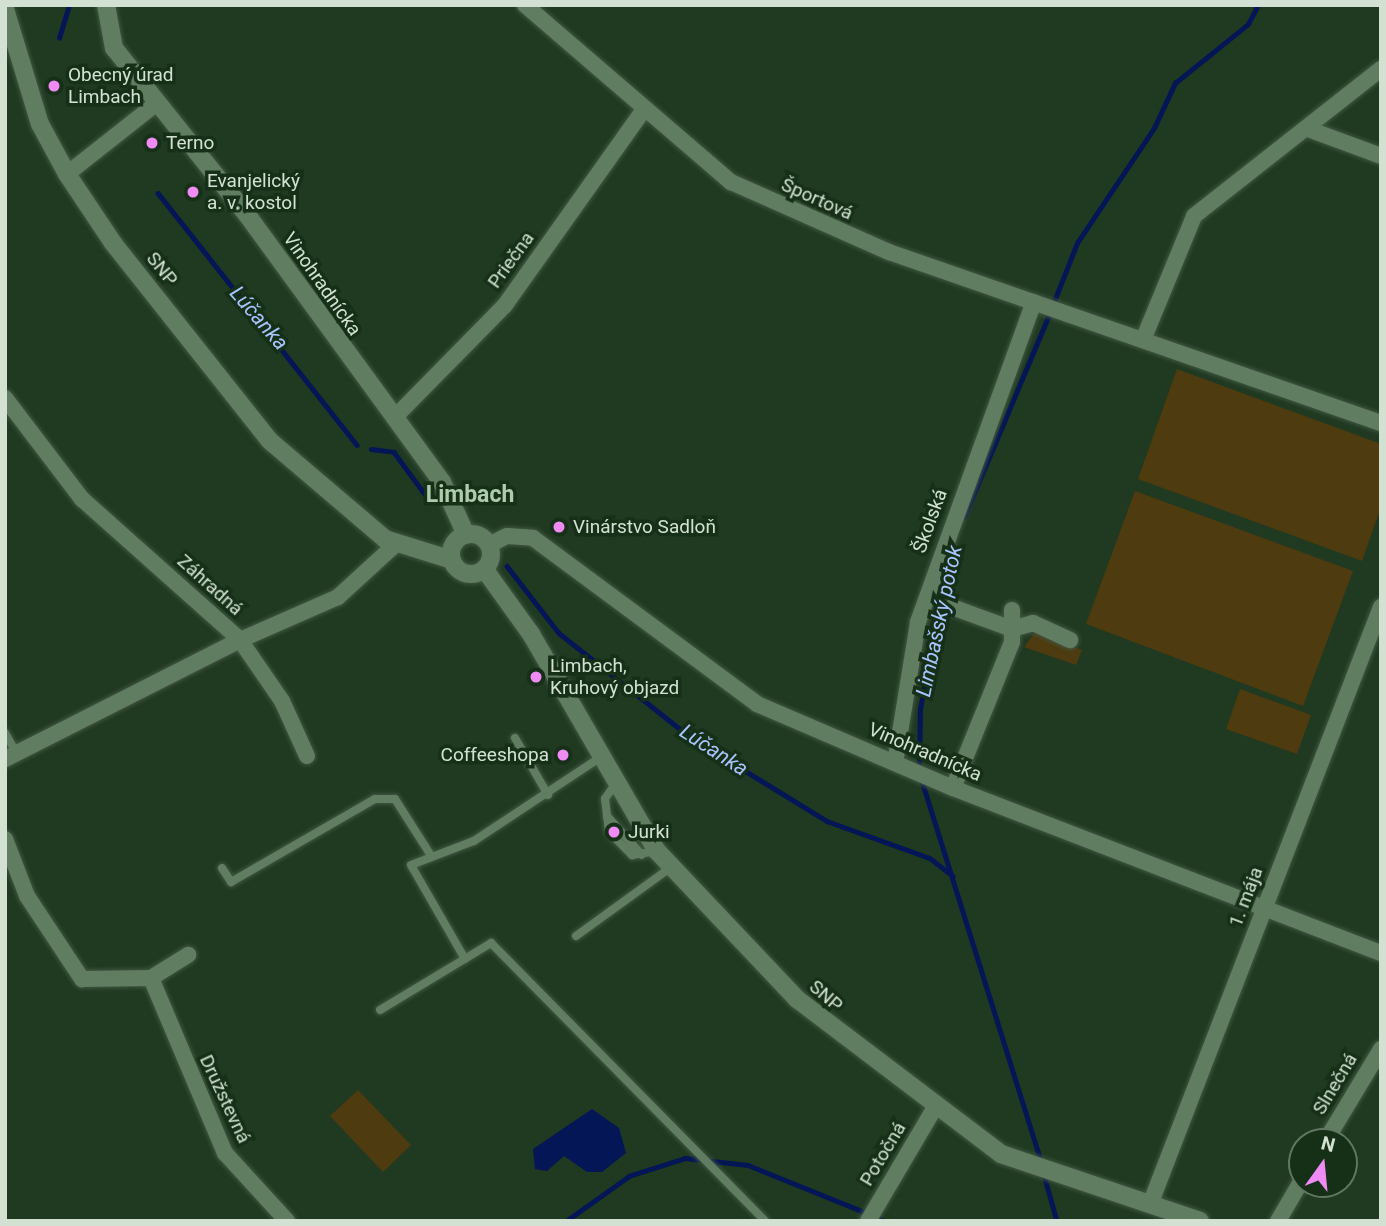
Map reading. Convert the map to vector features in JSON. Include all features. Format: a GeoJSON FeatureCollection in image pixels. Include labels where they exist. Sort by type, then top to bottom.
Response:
{"type":"FeatureCollection","features":[{"type":"Feature","properties":{"kind":"street","name":"Vinohradnícka"},"geometry":{"type":"LineString","coordinates":[[106,5],[114,48],[442,482],[466,535]]}},
{"type":"Feature","properties":{"kind":"street","name":"Športová"},"geometry":{"type":"LineString","coordinates":[[525,5],[643,111],[731,182],[878,248],[1036,303],[1068,311],[1381,423]]}},
{"type":"Feature","properties":{"kind":"street","name":"SNP"},"geometry":{"type":"LineString","coordinates":[[5,9],[40,124],[67,174],[113,243],[270,441],[352,513],[397,543],[452,561]]}},
{"type":"Feature","properties":{"kind":"street"},"geometry":{"type":"LineString","coordinates":[[1143,340],[1194,216],[1381,69]]}},
{"type":"Feature","properties":{"kind":"street"},"geometry":{"type":"LineString","coordinates":[[67,174],[157,103]]}},
{"type":"Feature","properties":{"kind":"street","name":"Priečna"},"geometry":{"type":"LineString","coordinates":[[395,417],[505,305],[643,111]]}},
{"type":"Feature","properties":{"kind":"street"},"geometry":{"type":"LineString","coordinates":[[1308,129],[1381,156]]}},
{"type":"Feature","properties":{"kind":"street","name":"Školská"},"geometry":{"type":"LineString","coordinates":[[902,766],[918,622],[1036,303]]}},
{"type":"Feature","properties":{"kind":"street","name":"Záhradná"},"geometry":{"type":"LineString","coordinates":[[5,398],[82,499],[240,640],[11,757]]}},
{"type":"Feature","properties":{"kind":"street"},"geometry":{"type":"LineString","coordinates":[[466,535],[489,545],[485,570],[466,574],[452,561],[452,548],[466,535]]}},
{"type":"Feature","properties":{"kind":"street","name":"Vinohradnícka"},"geometry":{"type":"LineString","coordinates":[[489,545],[507,536],[533,538],[757,704],[953,788],[1265,906],[1381,953]]}},
{"type":"Feature","properties":{"kind":"street"},"geometry":{"type":"LineString","coordinates":[[307,756],[282,701],[240,640],[338,597],[397,543]]}},
{"type":"Feature","properties":{"kind":"street","name":"SNP"},"geometry":{"type":"LineString","coordinates":[[485,570],[546,658],[616,783],[650,853],[670,868],[797,999],[934,1109],[1030,1167],[1151,1202],[1200,1221]]}},
{"type":"Feature","properties":{"kind":"street"},"geometry":{"type":"LineString","coordinates":[[952,607],[1012,629],[1033,623],[1070,640]]}},
{"type":"Feature","properties":{"kind":"street","name":"1. mája"},"geometry":{"type":"LineString","coordinates":[[1151,1202],[1381,607]]}},
{"type":"Feature","properties":{"kind":"street"},"geometry":{"type":"LineString","coordinates":[[953,788],[1011,651],[1012,610]]}},
{"type":"Feature","properties":{"kind":"street"},"geometry":{"type":"LineString","coordinates":[[5,839],[27,896],[73,973],[82,979],[151,978],[188,955]]}},
{"type":"Feature","properties":{"kind":"street","name":"Družstevná"},"geometry":{"type":"LineString","coordinates":[[151,978],[225,1153],[287,1221]]}},
{"type":"Feature","properties":{"kind":"street","name":"Slnečná"},"geometry":{"type":"LineString","coordinates":[[1333,1128],[1381,1049]]}},
{"type":"Feature","properties":{"kind":"street","name":"Potočná"},"geometry":{"type":"LineString","coordinates":[[868,1221],[934,1109]]}},
{"type":"Feature","properties":{"kind":"street"},"geometry":{"type":"LineString","coordinates":[[1278,1221],[1291,1198]]}},
{"type":"Feature","properties":{"kind":"lane"},"geometry":{"type":"LineString","coordinates":[[5,733],[11,757]]}},
{"type":"Feature","properties":{"kind":"lane"},"geometry":{"type":"LineString","coordinates":[[515,738],[548,795]]}},
{"type":"Feature","properties":{"kind":"lane"},"geometry":{"type":"LineString","coordinates":[[465,959],[411,865],[429,854],[474,841],[548,795],[569,773],[601,757]]}},
{"type":"Feature","properties":{"kind":"lane"},"geometry":{"type":"LineString","coordinates":[[616,783],[605,799],[607,816],[624,851],[650,853]]}},
{"type":"Feature","properties":{"kind":"lane"},"geometry":{"type":"LineString","coordinates":[[222,867],[231,882],[375,799],[395,799],[429,854]]}},
{"type":"Feature","properties":{"kind":"lane"},"geometry":{"type":"LineString","coordinates":[[576,936],[670,868]]}},
{"type":"Feature","properties":{"kind":"lane"},"geometry":{"type":"LineString","coordinates":[[380,1010],[491,943],[765,1221]]}},
{"type":"Feature","properties":{"kind":"shaded area"},"geometry":{"type":"Polygon","coordinates":[[[1177,369],[1381,444],[1381,507],[1362,561],[1138,479],[1177,369]]]}},
{"type":"Feature","properties":{"kind":"shaded area"},"geometry":{"type":"Polygon","coordinates":[[[1135,491],[1353,571],[1303,706],[1086,624],[1135,491]]]}},
{"type":"Feature","properties":{"kind":"shaded area"},"geometry":{"type":"Polygon","coordinates":[[[1036,631],[1082,650],[1076,665],[1024,647],[1036,631]]]}},
{"type":"Feature","properties":{"kind":"shaded area"},"geometry":{"type":"Polygon","coordinates":[[[1240,689],[1311,715],[1297,754],[1226,729],[1240,689]]]}},
{"type":"Feature","properties":{"kind":"shaded area"},"geometry":{"type":"Polygon","coordinates":[[[358,1090],[411,1145],[383,1172],[330,1116],[358,1090]]]}},
{"type":"Feature","properties":{"kind":"shaded area"},"geometry":{"type":"Polygon","coordinates":[[[592,1109],[619,1128],[626,1153],[602,1172],[587,1172],[564,1156],[547,1171],[535,1169],[533,1149],[592,1109]]]}},
{"type":"Feature","properties":{"kind":"waterway","name":"Lúčanka"},"geometry":{"type":"LineString","coordinates":[[59,38],[69,5]]}},
{"type":"Feature","properties":{"kind":"waterway","name":"Limbašský potok"},"geometry":{"type":"LineString","coordinates":[[1053,304],[1077,243],[1154,128],[1175,83],[1248,24],[1258,5]]}},
{"type":"Feature","properties":{"kind":"waterway","name":"Lúčanka"},"geometry":{"type":"LineString","coordinates":[[158,193],[357,445]]}},
{"type":"Feature","properties":{"kind":"waterway","name":"Limbašský potok"},"geometry":{"type":"LineString","coordinates":[[964,517],[1050,312]]}},
{"type":"Feature","properties":{"kind":"waterway","name":"Lúčanka"},"geometry":{"type":"LineString","coordinates":[[371,449],[394,452],[430,501]]}},
{"type":"Feature","properties":{"kind":"waterway","name":"Lúčanka"},"geometry":{"type":"LineString","coordinates":[[507,566],[559,633],[690,737],[827,821],[930,858],[953,876]]}},
{"type":"Feature","properties":{"kind":"waterway","name":"Limbašský potok"},"geometry":{"type":"LineString","coordinates":[[919,770],[920,709],[946,568]]}},
{"type":"Feature","properties":{"kind":"waterway","name":"Limbašský potok"},"geometry":{"type":"LineString","coordinates":[[922,781],[1042,1163]]}},
{"type":"Feature","properties":{"kind":"waterway"},"geometry":{"type":"LineString","coordinates":[[566,1221],[629,1176],[685,1158],[748,1165],[867,1213]]}},
{"type":"Feature","properties":{"kind":"waterway","name":"Limbašský potok"},"geometry":{"type":"LineString","coordinates":[[1044,1175],[1057,1221]]}},
{"type":"Feature","properties":{"kind":"waterway"},"geometry":{"type":"LineString","coordinates":[[875,1217],[885,1221]]}},
{"type":"Feature","properties":{"kind":"place","name":"Obecný úrad Limbach"},"geometry":{"type":"Point","coordinates":[54,86]}},
{"type":"Feature","properties":{"kind":"place","name":"Terno"},"geometry":{"type":"Point","coordinates":[152,143]}},
{"type":"Feature","properties":{"kind":"place","name":"Evanjelický a. v. kostol"},"geometry":{"type":"Point","coordinates":[193,192]}},
{"type":"Feature","properties":{"kind":"place","name":"Vinárstvo Sadloň"},"geometry":{"type":"Point","coordinates":[559,527]}},
{"type":"Feature","properties":{"kind":"place","name":"Limbach, Kruhový objazd"},"geometry":{"type":"Point","coordinates":[536,677]}},
{"type":"Feature","properties":{"kind":"place","name":"Coffeeshopa"},"geometry":{"type":"Point","coordinates":[563,755]}},
{"type":"Feature","properties":{"kind":"place","name":"Jurki"},"geometry":{"type":"Point","coordinates":[614,832]}},
{"type":"Feature","properties":{"kind":"district","name":"Limbach"},"geometry":{"type":"Point","coordinates":[470,495]}}]}
